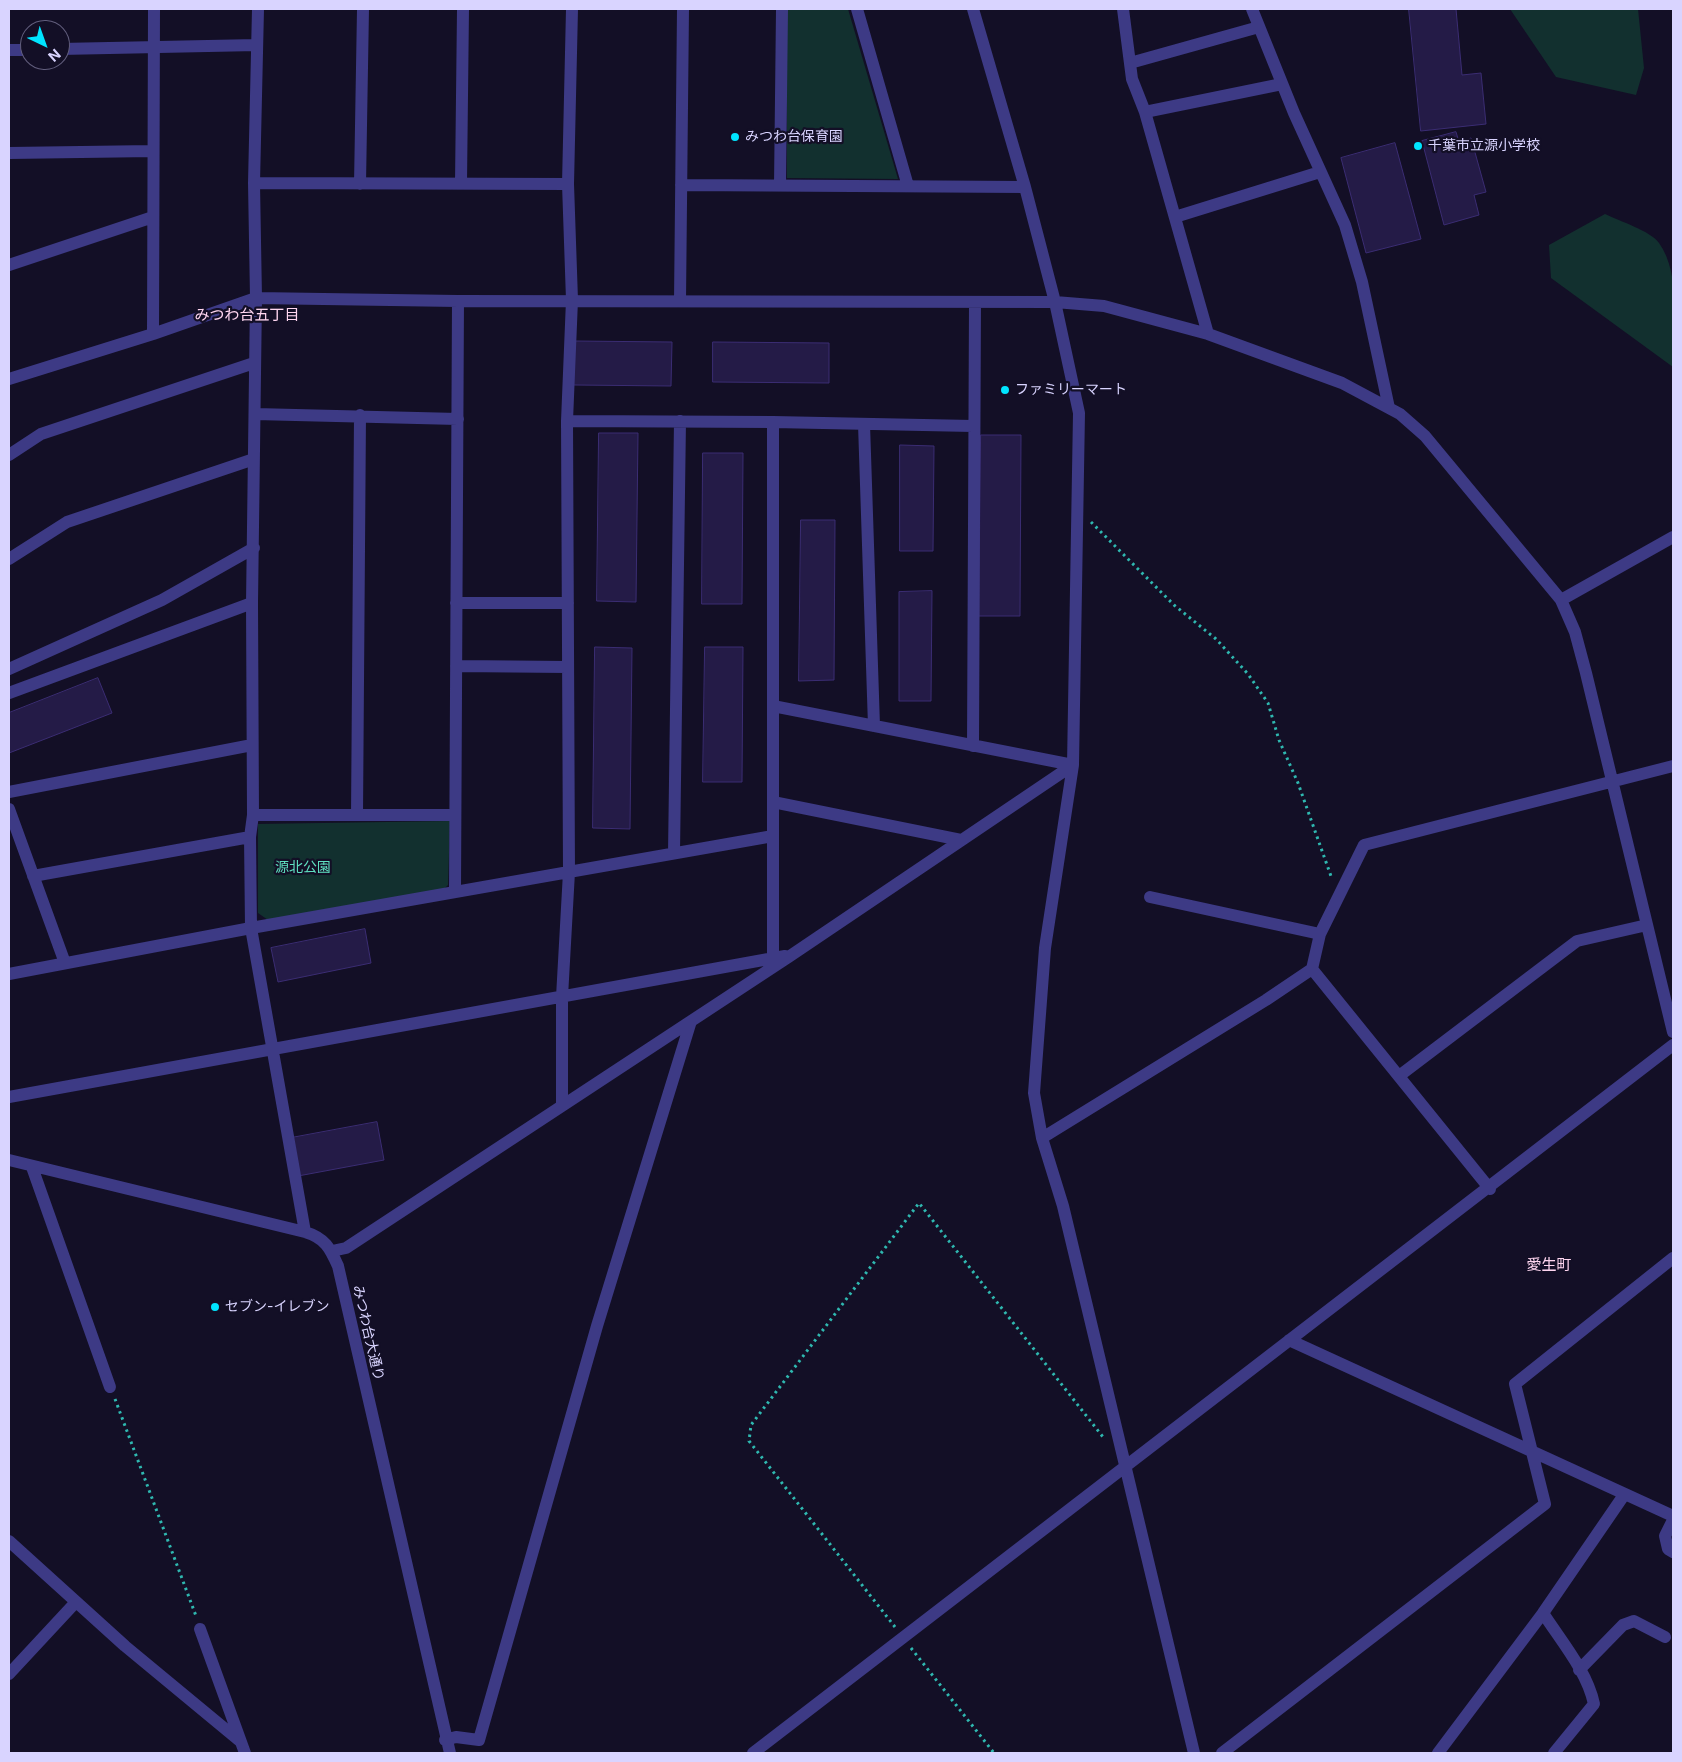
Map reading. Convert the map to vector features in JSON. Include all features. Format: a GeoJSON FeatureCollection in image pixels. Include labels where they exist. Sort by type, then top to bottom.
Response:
{"type":"FeatureCollection","features":[{"type":"Feature","properties":{"kind":"street"},"geometry":{"type":"LineString","coordinates":[[153,334],[154,9]]}},
{"type":"Feature","properties":{"kind":"street"},"geometry":{"type":"LineString","coordinates":[[258,9],[254,184],[256,298],[252,603],[253,816],[250,837],[251,928],[305,1232]]}},
{"type":"Feature","properties":{"kind":"street"},"geometry":{"type":"LineString","coordinates":[[360,184],[363,9]]}},
{"type":"Feature","properties":{"kind":"street"},"geometry":{"type":"LineString","coordinates":[[461,183],[463,9]]}},
{"type":"Feature","properties":{"kind":"street"},"geometry":{"type":"LineString","coordinates":[[562,1105],[562,997],[569,872],[567,421],[572,300],[568,184],[572,9]]}},
{"type":"Feature","properties":{"kind":"street"},"geometry":{"type":"LineString","coordinates":[[680,301],[683,9]]}},
{"type":"Feature","properties":{"kind":"street"},"geometry":{"type":"LineString","coordinates":[[780,185],[782,9]]}},
{"type":"Feature","properties":{"kind":"street"},"geometry":{"type":"LineString","coordinates":[[857,9],[908,186]]}},
{"type":"Feature","properties":{"kind":"street"},"geometry":{"type":"LineString","coordinates":[[973,9],[1026,186],[1079,413],[1073,765],[1045,948],[1034,1093],[1042,1138],[1063,1206],[1127,1466],[1194,1753]]}},
{"type":"Feature","properties":{"kind":"street"},"geometry":{"type":"LineString","coordinates":[[1123,9],[1132,78],[1145,112],[1208,334]]}},
{"type":"Feature","properties":{"kind":"street"},"geometry":{"type":"LineString","coordinates":[[1252,9],[1294,113],[1344,225],[1362,282],[1389,408]]}},
{"type":"Feature","properties":{"kind":"street"},"geometry":{"type":"LineString","coordinates":[[1130,63],[1259,27]]}},
{"type":"Feature","properties":{"kind":"street"},"geometry":{"type":"LineString","coordinates":[[70,49],[257,45]]}},
{"type":"Feature","properties":{"kind":"street"},"geometry":{"type":"LineString","coordinates":[[1145,112],[1282,84]]}},
{"type":"Feature","properties":{"kind":"street"},"geometry":{"type":"LineString","coordinates":[[9,153],[153,151]]}},
{"type":"Feature","properties":{"kind":"street"},"geometry":{"type":"LineString","coordinates":[[1175,217],[1320,172]]}},
{"type":"Feature","properties":{"kind":"street"},"geometry":{"type":"LineString","coordinates":[[254,184],[568,184]]}},
{"type":"Feature","properties":{"kind":"street"},"geometry":{"type":"LineString","coordinates":[[681,185],[1026,186]]}},
{"type":"Feature","properties":{"kind":"street"},"geometry":{"type":"LineString","coordinates":[[9,265],[153,217]]}},
{"type":"Feature","properties":{"kind":"street"},"geometry":{"type":"LineString","coordinates":[[9,380],[153,334],[256,298],[458,301],[1054,302],[1104,306],[1208,334],[1342,383],[1400,414],[1443,454],[1562,600],[1575,632],[1673,1032]]}},
{"type":"Feature","properties":{"kind":"street"},"geometry":{"type":"LineString","coordinates":[[455,891],[458,301]]}},
{"type":"Feature","properties":{"kind":"street"},"geometry":{"type":"LineString","coordinates":[[973,746],[975,302]]}},
{"type":"Feature","properties":{"kind":"street"},"geometry":{"type":"LineString","coordinates":[[9,455],[41,434],[254,363]]}},
{"type":"Feature","properties":{"kind":"street"},"geometry":{"type":"LineString","coordinates":[[255,414],[360,415],[458,419]]}},
{"type":"Feature","properties":{"kind":"street"},"geometry":{"type":"LineString","coordinates":[[357,815],[360,415]]}},
{"type":"Feature","properties":{"kind":"street"},"geometry":{"type":"LineString","coordinates":[[567,421],[773,422],[973,426]]}},
{"type":"Feature","properties":{"kind":"street"},"geometry":{"type":"LineString","coordinates":[[674,853],[680,421]]}},
{"type":"Feature","properties":{"kind":"street"},"geometry":{"type":"LineString","coordinates":[[773,422],[773,958]]}},
{"type":"Feature","properties":{"kind":"street"},"geometry":{"type":"LineString","coordinates":[[864,424],[874,726]]}},
{"type":"Feature","properties":{"kind":"street"},"geometry":{"type":"LineString","coordinates":[[9,559],[68,522],[254,459]]}},
{"type":"Feature","properties":{"kind":"street"},"geometry":{"type":"LineString","coordinates":[[1562,600],[1673,537]]}},
{"type":"Feature","properties":{"kind":"street"},"geometry":{"type":"LineString","coordinates":[[9,668],[162,600],[254,548]]}},
{"type":"Feature","properties":{"kind":"street"},"geometry":{"type":"LineString","coordinates":[[9,693],[252,603]]}},
{"type":"Feature","properties":{"kind":"street"},"geometry":{"type":"LineString","coordinates":[[456,603],[568,603]]}},
{"type":"Feature","properties":{"kind":"street"},"geometry":{"type":"LineString","coordinates":[[456,666],[568,667]]}},
{"type":"Feature","properties":{"kind":"street"},"geometry":{"type":"LineString","coordinates":[[773,706],[1073,765]]}},
{"type":"Feature","properties":{"kind":"street"},"geometry":{"type":"LineString","coordinates":[[9,792],[252,745]]}},
{"type":"Feature","properties":{"kind":"street"},"geometry":{"type":"LineString","coordinates":[[332,1252],[346,1248],[790,956],[1073,765]]}},
{"type":"Feature","properties":{"kind":"street"},"geometry":{"type":"LineString","coordinates":[[1042,1138],[1266,1000],[1312,969],[1320,934],[1338,894],[1364,845],[1673,766]]}},
{"type":"Feature","properties":{"kind":"street"},"geometry":{"type":"LineString","coordinates":[[773,802],[962,840]]}},
{"type":"Feature","properties":{"kind":"street"},"geometry":{"type":"LineString","coordinates":[[9,809],[65,963]]}},
{"type":"Feature","properties":{"kind":"street"},"geometry":{"type":"LineString","coordinates":[[253,816],[455,815]]}},
{"type":"Feature","properties":{"kind":"street"},"geometry":{"type":"LineString","coordinates":[[9,974],[455,891],[772,836]]}},
{"type":"Feature","properties":{"kind":"street"},"geometry":{"type":"LineString","coordinates":[[33,876],[250,837]]}},
{"type":"Feature","properties":{"kind":"street"},"geometry":{"type":"LineString","coordinates":[[1150,897],[1320,934]]}},
{"type":"Feature","properties":{"kind":"street"},"geometry":{"type":"LineString","coordinates":[[1399,1076],[1577,941],[1647,925]]}},
{"type":"Feature","properties":{"kind":"street"},"geometry":{"type":"LineString","coordinates":[[9,1097],[790,956]]}},
{"type":"Feature","properties":{"kind":"street"},"geometry":{"type":"LineString","coordinates":[[1312,969],[1490,1189]]}},
{"type":"Feature","properties":{"kind":"street"},"geometry":{"type":"LineString","coordinates":[[445,1740],[456,1737],[480,1740],[597,1326],[691,1021]]}},
{"type":"Feature","properties":{"kind":"street"},"geometry":{"type":"LineString","coordinates":[[753,1753],[1289,1340],[1490,1189],[1673,1045]]}},
{"type":"Feature","properties":{"kind":"street","name":"みつわ台大通り"},"geometry":{"type":"LineString","coordinates":[[9,1160],[317,1235],[326,1241],[338,1266],[445,1740],[450,1753]]}},
{"type":"Feature","properties":{"kind":"street"},"geometry":{"type":"LineString","coordinates":[[32,1167],[110,1387]]}},
{"type":"Feature","properties":{"kind":"street"},"geometry":{"type":"LineString","coordinates":[[1222,1753],[1545,1504],[1515,1384],[1673,1258]]}},
{"type":"Feature","properties":{"kind":"street"},"geometry":{"type":"LineString","coordinates":[[1289,1340],[1673,1518],[1665,1536],[1668,1548],[1673,1552]]}},
{"type":"Feature","properties":{"kind":"street"},"geometry":{"type":"LineString","coordinates":[[1438,1753],[1543,1613],[1624,1495]]}},
{"type":"Feature","properties":{"kind":"street"},"geometry":{"type":"LineString","coordinates":[[9,1541],[75,1603],[243,1748]]}},
{"type":"Feature","properties":{"kind":"street"},"geometry":{"type":"LineString","coordinates":[[9,1674],[75,1603]]}},
{"type":"Feature","properties":{"kind":"street"},"geometry":{"type":"LineString","coordinates":[[1543,1613],[1580,1670],[1591,1691],[1594,1704],[1554,1753]]}},
{"type":"Feature","properties":{"kind":"street"},"geometry":{"type":"LineString","coordinates":[[1580,1670],[1623,1625],[1634,1622],[1665,1637]]}},
{"type":"Feature","properties":{"kind":"street"},"geometry":{"type":"LineString","coordinates":[[200,1629],[243,1748]]}},
{"type":"Feature","properties":{"kind":"path"},"geometry":{"type":"LineString","coordinates":[[1077,507],[1174,605],[1216,639],[1248,674],[1268,703],[1279,740],[1298,783],[1338,894]]}},
{"type":"Feature","properties":{"kind":"path"},"geometry":{"type":"LineString","coordinates":[[994,1753],[749,1441],[751,1425],[919,1203],[1108,1443]]}},
{"type":"Feature","properties":{"kind":"path"},"geometry":{"type":"LineString","coordinates":[[110,1387],[200,1629]]}},
{"type":"Feature","properties":{"kind":"green space"},"geometry":{"type":"Polygon","coordinates":[[[787,9],[848,9],[898,179],[787,178],[787,9]]]}},
{"type":"Feature","properties":{"kind":"green space"},"geometry":{"type":"Polygon","coordinates":[[[1510,9],[1638,9],[1644,68],[1636,95],[1556,77],[1510,9]]]}},
{"type":"Feature","properties":{"kind":"green space"},"geometry":{"type":"Polygon","coordinates":[[[1605,214],[1649,234],[1659,243],[1666,256],[1674,287],[1673,367],[1551,278],[1549,245],[1605,214]]]}},
{"type":"Feature","properties":{"kind":"green space","name":"源北公園"},"geometry":{"type":"Polygon","coordinates":[[[450,821],[448,885],[443,890],[268,920],[258,913],[258,824],[450,821]]]}},
{"type":"Feature","properties":{"kind":"building"},"geometry":{"type":"Polygon","coordinates":[[[1409,9],[1456,9],[1462,75],[1481,73],[1486,124],[1421,131],[1409,9]]]}},
{"type":"Feature","properties":{"kind":"building"},"geometry":{"type":"Polygon","coordinates":[[[1456,132],[1459,142],[1471,138],[1486,192],[1474,195],[1479,215],[1444,225],[1422,141],[1456,132]]]}},
{"type":"Feature","properties":{"kind":"building"},"geometry":{"type":"Polygon","coordinates":[[[1395,143],[1421,239],[1366,253],[1341,158],[1395,143]]]}},
{"type":"Feature","properties":{"kind":"building"},"geometry":{"type":"Polygon","coordinates":[[[574,341],[672,342],[671,386],[574,385],[574,341]]]}},
{"type":"Feature","properties":{"kind":"building"},"geometry":{"type":"Polygon","coordinates":[[[713,342],[829,343],[829,383],[713,382],[713,342]]]}},
{"type":"Feature","properties":{"kind":"building"},"geometry":{"type":"Polygon","coordinates":[[[599,433],[638,433],[636,602],[597,601],[599,433]]]}},
{"type":"Feature","properties":{"kind":"building"},"geometry":{"type":"Polygon","coordinates":[[[981,435],[1021,435],[1020,616],[979,616],[981,435]]]}},
{"type":"Feature","properties":{"kind":"building"},"geometry":{"type":"Polygon","coordinates":[[[900,445],[934,446],[933,551],[900,551],[900,445]]]}},
{"type":"Feature","properties":{"kind":"building"},"geometry":{"type":"Polygon","coordinates":[[[703,453],[743,453],[742,604],[702,604],[703,453]]]}},
{"type":"Feature","properties":{"kind":"building"},"geometry":{"type":"Polygon","coordinates":[[[801,520],[835,520],[834,680],[799,681],[801,520]]]}},
{"type":"Feature","properties":{"kind":"building"},"geometry":{"type":"Polygon","coordinates":[[[932,591],[931,701],[899,701],[899,592],[932,591]]]}},
{"type":"Feature","properties":{"kind":"building"},"geometry":{"type":"Polygon","coordinates":[[[595,647],[632,648],[630,829],[593,828],[595,647]]]}},
{"type":"Feature","properties":{"kind":"building"},"geometry":{"type":"Polygon","coordinates":[[[705,647],[743,647],[742,782],[703,782],[705,647]]]}},
{"type":"Feature","properties":{"kind":"building"},"geometry":{"type":"Polygon","coordinates":[[[98,678],[112,713],[9,753],[9,713],[98,678]]]}},
{"type":"Feature","properties":{"kind":"building"},"geometry":{"type":"Polygon","coordinates":[[[365,929],[371,963],[278,982],[271,948],[365,929]]]}},
{"type":"Feature","properties":{"kind":"building"},"geometry":{"type":"Polygon","coordinates":[[[377,1122],[384,1160],[298,1176],[291,1138],[377,1122]]]}},
{"type":"Feature","properties":{"kind":"place","name":"みつわ台保育園"},"geometry":{"type":"Point","coordinates":[735,137]}},
{"type":"Feature","properties":{"kind":"place","name":"千葉市立源小学校"},"geometry":{"type":"Point","coordinates":[1418,146]}},
{"type":"Feature","properties":{"kind":"place","name":"ファミリーマート"},"geometry":{"type":"Point","coordinates":[1005,390]}},
{"type":"Feature","properties":{"kind":"place","name":"セブン-イレブン"},"geometry":{"type":"Point","coordinates":[215,1307]}},
{"type":"Feature","properties":{"kind":"district","name":"みつわ台五丁目"},"geometry":{"type":"Point","coordinates":[247,315]}},
{"type":"Feature","properties":{"kind":"district","name":"愛生町"},"geometry":{"type":"Point","coordinates":[1549,1265]}}]}
